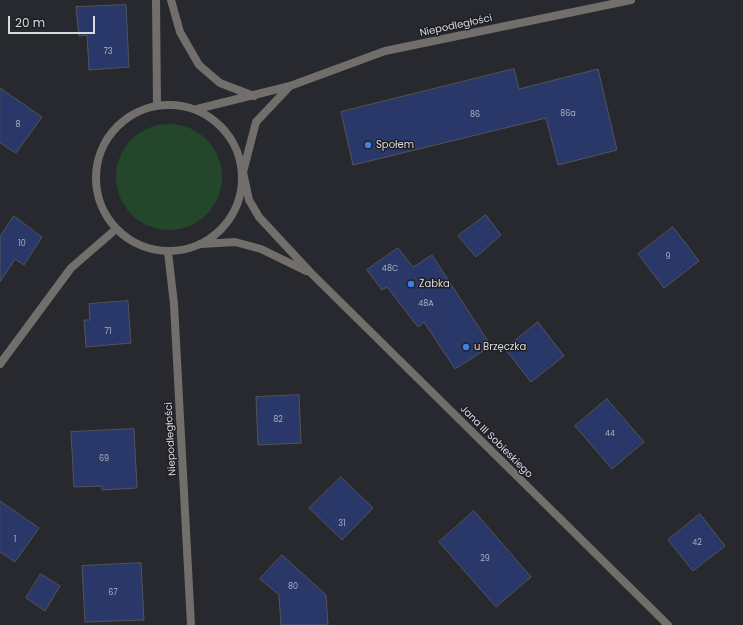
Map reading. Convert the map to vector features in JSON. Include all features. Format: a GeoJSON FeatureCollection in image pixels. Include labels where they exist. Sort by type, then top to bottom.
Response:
{"type":"FeatureCollection","features":[{"type":"Feature","properties":{"kind":"street"},"geometry":{"type":"LineString","coordinates":[[156,0],[157,104]]}},
{"type":"Feature","properties":{"kind":"street"},"geometry":{"type":"LineString","coordinates":[[171,0],[180,32],[199,65],[220,82],[254,96]]}},
{"type":"Feature","properties":{"kind":"street","name":"Niepodległości"},"geometry":{"type":"LineString","coordinates":[[197,109],[290,86],[385,51],[631,0]]}},
{"type":"Feature","properties":{"kind":"street","name":"Niepodległości"},"geometry":{"type":"LineString","coordinates":[[201,244],[216,235],[230,221],[239,202],[243,172],[256,122],[290,86]]}},
{"type":"Feature","properties":{"kind":"street"},"geometry":{"type":"LineString","coordinates":[[197,109],[178,105],[157,104],[134,112],[111,131],[98,152],[95,178],[100,204],[116,229],[134,244],[147,249],[168,252],[187,250],[201,244]]}},
{"type":"Feature","properties":{"kind":"street","name":"Jana III Sobieskiego"},"geometry":{"type":"LineString","coordinates":[[197,109],[220,124],[233,144],[243,172],[249,200],[260,217],[311,273],[668,625]]}},
{"type":"Feature","properties":{"kind":"street"},"geometry":{"type":"LineString","coordinates":[[0,364],[71,268],[116,229]]}},
{"type":"Feature","properties":{"kind":"street","name":"Jana III Sobieskiego"},"geometry":{"type":"LineString","coordinates":[[201,244],[236,242],[261,249],[311,273]]}},
{"type":"Feature","properties":{"kind":"street","name":"Niepodległości"},"geometry":{"type":"LineString","coordinates":[[168,252],[174,304],[191,625]]}},
{"type":"Feature","properties":{"kind":"green space"},"geometry":{"type":"Polygon","coordinates":[[[169,124],[189,128],[207,139],[218,157],[222,177],[218,197],[207,215],[189,226],[169,230],[149,226],[131,215],[120,197],[116,177],[120,157],[131,139],[149,128],[169,124]]]}},
{"type":"Feature","properties":{"kind":"building"},"geometry":{"type":"Polygon","coordinates":[[[126,5],[129,67],[89,70],[87,35],[79,36],[76,7],[126,5]]]}},
{"type":"Feature","properties":{"kind":"building"},"geometry":{"type":"Polygon","coordinates":[[[514,69],[519,89],[598,69],[617,150],[558,165],[546,118],[353,165],[341,112],[514,69]]]}},
{"type":"Feature","properties":{"kind":"building"},"geometry":{"type":"Polygon","coordinates":[[[0,88],[42,117],[16,153],[0,143],[0,88]]]}},
{"type":"Feature","properties":{"kind":"building"},"geometry":{"type":"Polygon","coordinates":[[[486,215],[501,235],[476,257],[458,236],[486,215]]]}},
{"type":"Feature","properties":{"kind":"building"},"geometry":{"type":"Polygon","coordinates":[[[14,216],[42,237],[24,265],[15,259],[0,282],[0,237],[14,216]]]}},
{"type":"Feature","properties":{"kind":"building"},"geometry":{"type":"Polygon","coordinates":[[[673,227],[699,261],[664,288],[638,254],[673,227]]]}},
{"type":"Feature","properties":{"kind":"building"},"geometry":{"type":"Polygon","coordinates":[[[398,248],[413,267],[432,255],[491,346],[455,369],[424,322],[418,327],[387,287],[382,290],[367,270],[398,248]]]}},
{"type":"Feature","properties":{"kind":"building"},"geometry":{"type":"Polygon","coordinates":[[[128,301],[131,343],[86,347],[84,320],[90,320],[89,304],[128,301]]]}},
{"type":"Feature","properties":{"kind":"building"},"geometry":{"type":"Polygon","coordinates":[[[538,322],[564,356],[531,382],[505,349],[538,322]]]}},
{"type":"Feature","properties":{"kind":"building"},"geometry":{"type":"Polygon","coordinates":[[[299,395],[301,443],[258,445],[256,397],[299,395]]]}},
{"type":"Feature","properties":{"kind":"building"},"geometry":{"type":"Polygon","coordinates":[[[607,399],[644,442],[612,469],[575,426],[607,399]]]}},
{"type":"Feature","properties":{"kind":"building"},"geometry":{"type":"Polygon","coordinates":[[[134,429],[137,488],[102,490],[102,486],[74,487],[71,432],[134,429]]]}},
{"type":"Feature","properties":{"kind":"building"},"geometry":{"type":"Polygon","coordinates":[[[341,477],[373,508],[342,540],[309,508],[341,477]]]}},
{"type":"Feature","properties":{"kind":"building"},"geometry":{"type":"Polygon","coordinates":[[[0,501],[39,528],[15,562],[0,552],[0,501]]]}},
{"type":"Feature","properties":{"kind":"building"},"geometry":{"type":"Polygon","coordinates":[[[474,511],[531,577],[496,607],[439,542],[474,511]]]}},
{"type":"Feature","properties":{"kind":"building"},"geometry":{"type":"Polygon","coordinates":[[[700,514],[725,546],[693,571],[668,540],[700,514]]]}},
{"type":"Feature","properties":{"kind":"building"},"geometry":{"type":"Polygon","coordinates":[[[282,555],[326,595],[328,625],[281,625],[279,595],[260,579],[282,555]]]}},
{"type":"Feature","properties":{"kind":"building"},"geometry":{"type":"Polygon","coordinates":[[[141,563],[144,620],[85,622],[82,566],[141,563]]]}},
{"type":"Feature","properties":{"kind":"building"},"geometry":{"type":"Polygon","coordinates":[[[41,574],[60,586],[45,611],[26,598],[41,574]]]}},
{"type":"Feature","properties":{"kind":"place","name":"Społem"},"geometry":{"type":"Point","coordinates":[368,145]}},
{"type":"Feature","properties":{"kind":"place","name":"Żabka"},"geometry":{"type":"Point","coordinates":[411,284]}},
{"type":"Feature","properties":{"kind":"place","name":"u Brzęczka"},"geometry":{"type":"Point","coordinates":[466,347]}}]}
